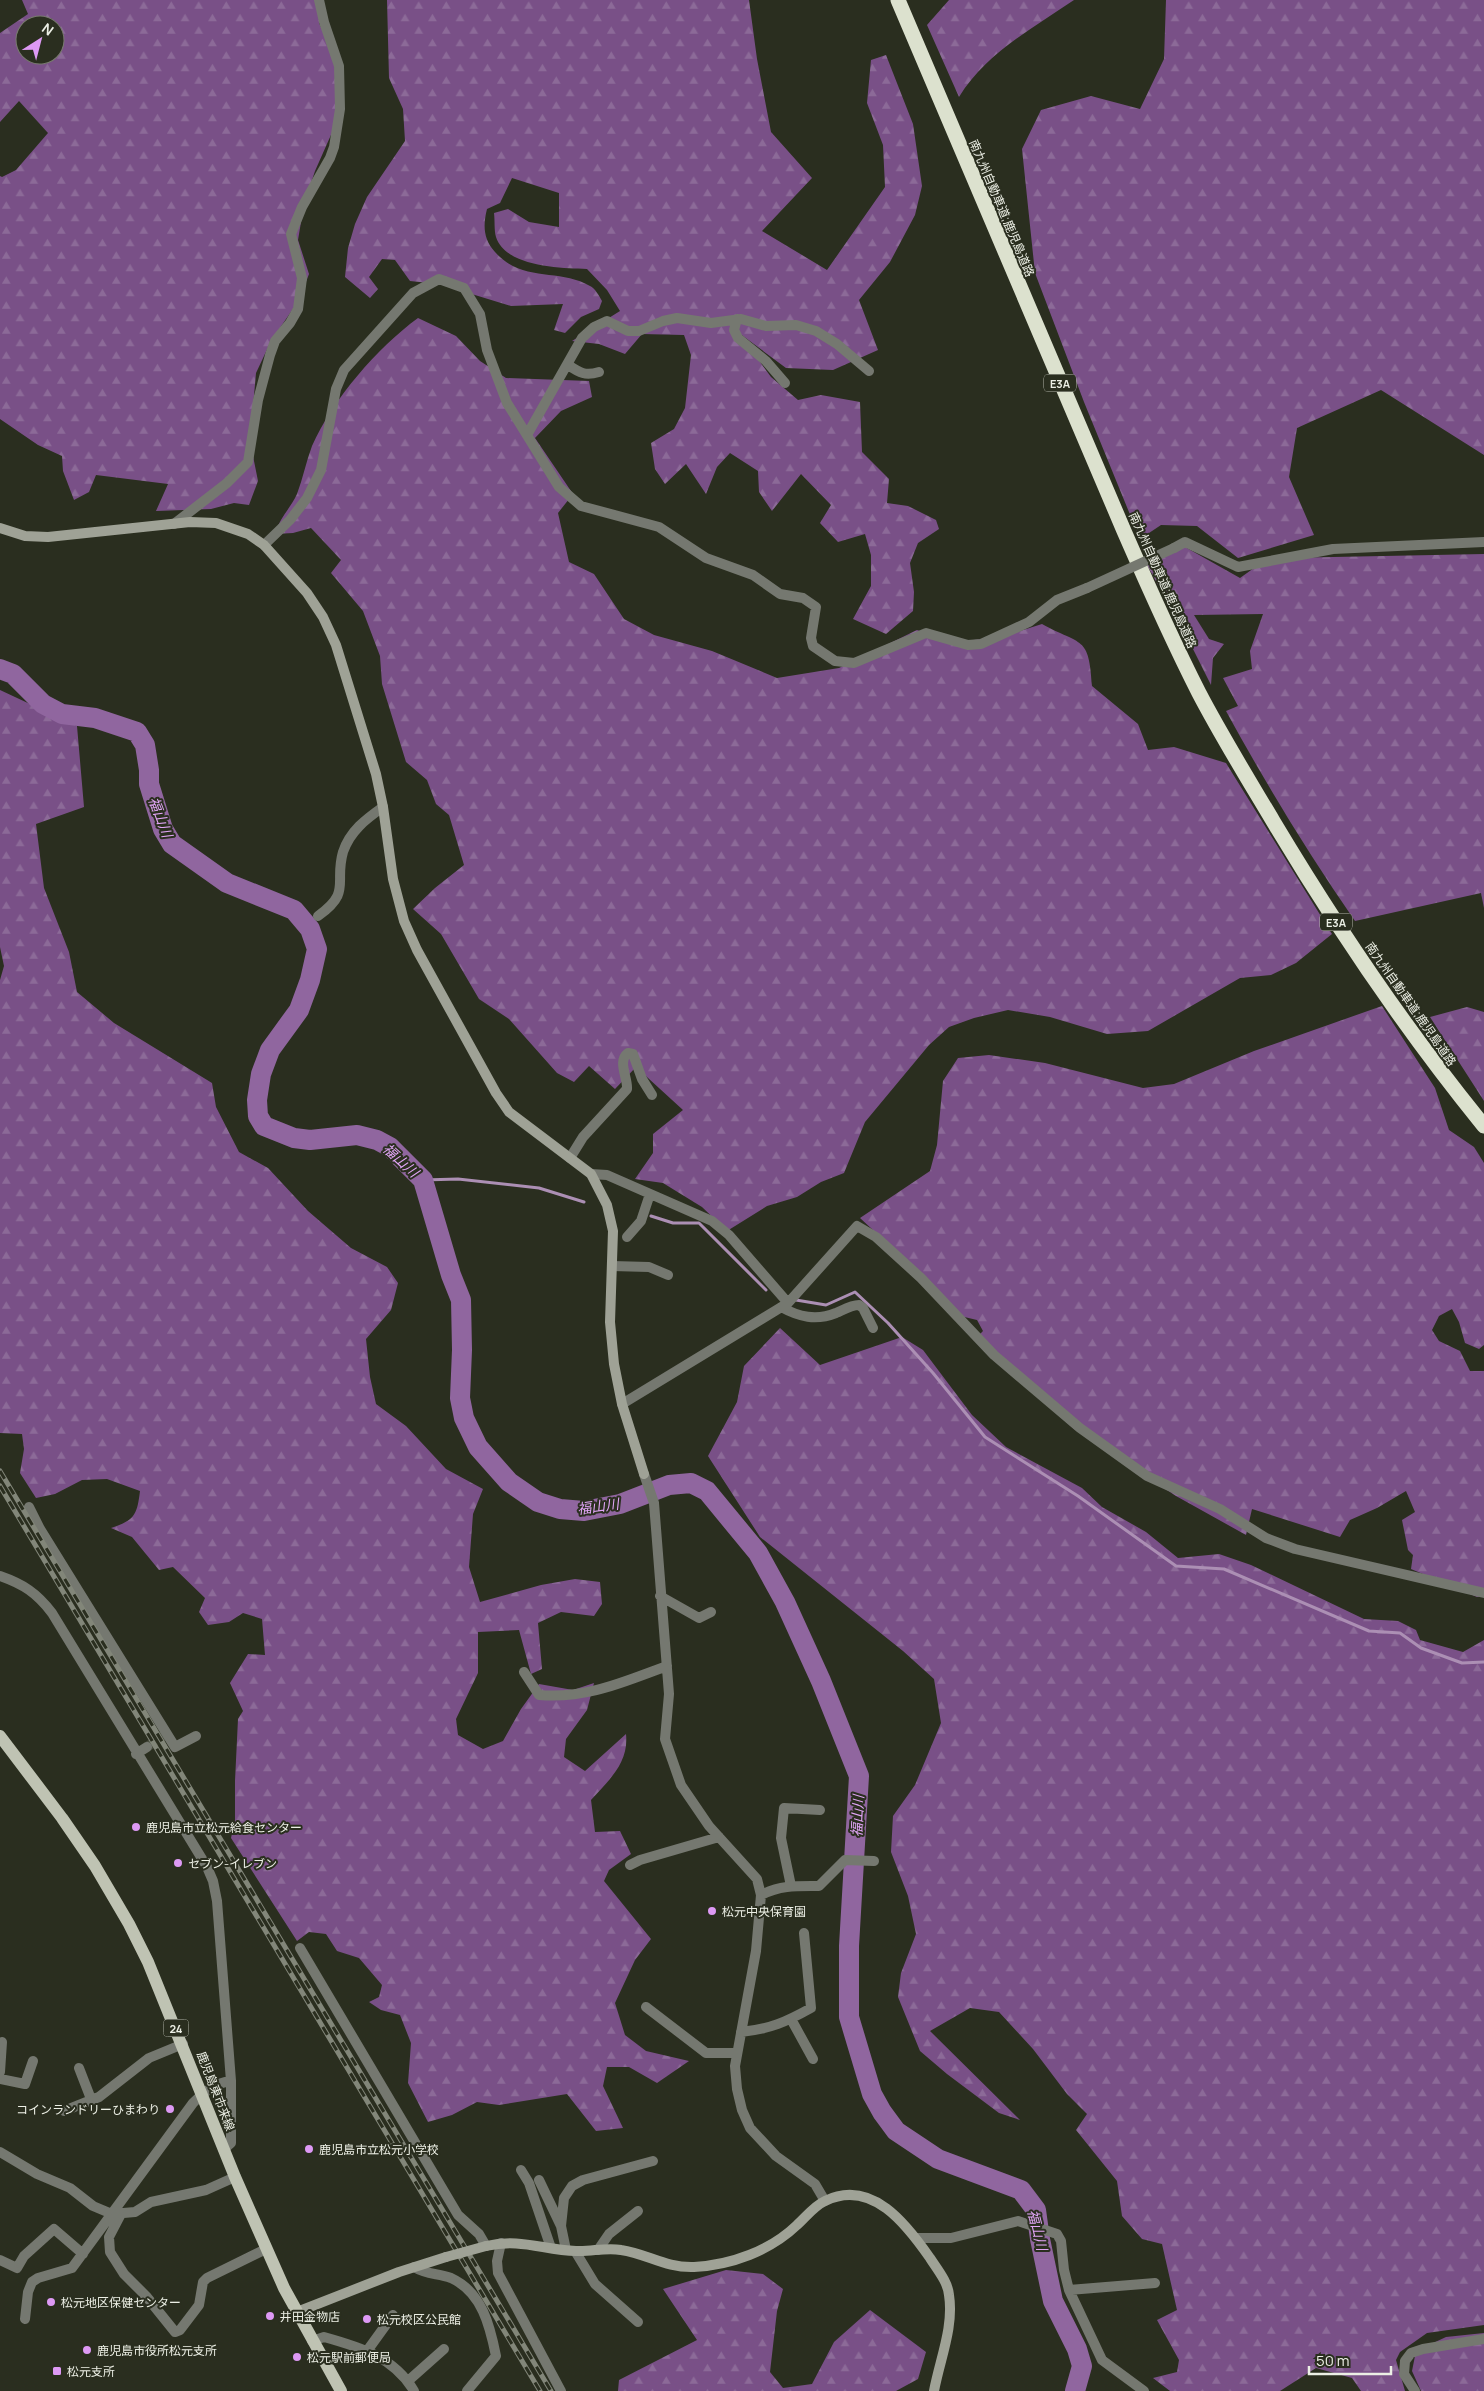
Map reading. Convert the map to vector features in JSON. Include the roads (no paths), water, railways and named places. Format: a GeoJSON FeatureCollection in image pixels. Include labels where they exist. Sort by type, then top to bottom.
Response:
{"type":"FeatureCollection","features":[{"type":"Feature","properties":{"kind":"highway","name":"南九州自動車道;鹿児島道路"},"geometry":{"type":"LineString","coordinates":[[898,0],[1160,612],[1200,694],[1236,759],[1332,917],[1398,1014],[1445,1078],[1484,1126]]}},
{"type":"Feature","properties":{"kind":"main road","name":"鹿児島東市来線"},"geometry":{"type":"LineString","coordinates":[[0,1736],[62,1818],[95,1866],[148,1962],[266,2248],[312,2341],[341,2391]]}},
{"type":"Feature","properties":{"kind":"street"},"geometry":{"type":"LineString","coordinates":[[174,524],[227,483],[248,462],[258,400],[270,355],[275,341],[290,323],[298,309],[302,278],[291,234],[302,208],[330,158],[334,146],[340,109],[339,66],[324,22],[319,0]]}},
{"type":"Feature","properties":{"kind":"street"},"geometry":{"type":"LineString","coordinates":[[264,545],[296,513],[307,498],[321,470],[336,389],[344,370],[413,293],[439,279],[464,288],[480,314],[487,350],[507,403],[559,487],[581,506],[659,527],[706,558],[753,575],[780,594],[803,598],[816,607],[811,638],[812,646],[835,661],[854,663],[926,633],[968,645],[981,644],[1029,622],[1057,600],[1088,588],[1185,542],[1238,567],[1333,549],[1484,542]]}},
{"type":"Feature","properties":{"kind":"street"},"geometry":{"type":"LineString","coordinates":[[527,436],[582,338],[594,327],[606,321],[628,332],[639,331],[676,318],[711,323],[737,319],[766,326],[796,325],[816,331],[837,344],[869,371]]}},
{"type":"Feature","properties":{"kind":"street"},"geometry":{"type":"LineString","coordinates":[[737,319],[734,330],[738,338],[766,361],[785,383]]}},
{"type":"Feature","properties":{"kind":"street"},"geometry":{"type":"LineString","coordinates":[[568,365],[579,373],[587,375],[600,372]]}},
{"type":"Feature","properties":{"kind":"street"},"geometry":{"type":"LineString","coordinates":[[0,528],[25,536],[48,537],[190,522],[216,523],[248,534],[264,545],[307,593],[323,617],[336,645],[376,774],[398,900],[417,950],[496,1093],[509,1112],[591,1174],[607,1205],[613,1231],[610,1322],[614,1364],[622,1404],[654,1503],[669,1694],[664,1739],[681,1785],[709,1826],[757,1879],[761,1896],[756,1951],[735,2066],[736,2089],[750,2128],[776,2156],[815,2184],[825,2201]]}},
{"type":"Feature","properties":{"kind":"street"},"geometry":{"type":"LineString","coordinates":[[318,916],[334,902],[341,892],[340,869],[343,851],[353,833],[364,820],[383,807]]}},
{"type":"Feature","properties":{"kind":"street"},"geometry":{"type":"LineString","coordinates":[[570,1158],[583,1137],[627,1089],[622,1063],[624,1056],[633,1054],[642,1079],[652,1095]]}},
{"type":"Feature","properties":{"kind":"street"},"geometry":{"type":"LineString","coordinates":[[591,1174],[607,1175],[712,1221],[729,1235],[784,1305],[796,1315],[811,1318],[826,1317],[859,1305],[863,1308],[873,1328]]}},
{"type":"Feature","properties":{"kind":"street"},"geometry":{"type":"LineString","coordinates":[[627,1237],[641,1221],[650,1194]]}},
{"type":"Feature","properties":{"kind":"street"},"geometry":{"type":"LineString","coordinates":[[622,1404],[784,1305],[857,1226],[876,1237],[921,1278],[994,1355],[1080,1428],[1146,1476],[1220,1508],[1266,1538],[1295,1549],[1484,1593]]}},
{"type":"Feature","properties":{"kind":"street"},"geometry":{"type":"LineString","coordinates":[[612,1266],[649,1267],[668,1275]]}},
{"type":"Feature","properties":{"kind":"street"},"geometry":{"type":"LineString","coordinates":[[29,1507],[40,1529],[175,1747],[196,1736]]}},
{"type":"Feature","properties":{"kind":"street"},"geometry":{"type":"LineString","coordinates":[[0,1576],[26,1586],[41,1598],[214,1881],[231,2081],[231,2143],[224,2149]]}},
{"type":"Feature","properties":{"kind":"street"},"geometry":{"type":"LineString","coordinates":[[660,1596],[699,1618],[711,1612]]}},
{"type":"Feature","properties":{"kind":"street"},"geometry":{"type":"LineString","coordinates":[[524,1672],[540,1696],[564,1697],[598,1691],[666,1666]]}},
{"type":"Feature","properties":{"kind":"street"},"geometry":{"type":"LineString","coordinates":[[136,1754],[147,1747]]}},
{"type":"Feature","properties":{"kind":"street"},"geometry":{"type":"LineString","coordinates":[[791,1886],[781,1838],[784,1808],[820,1810]]}},
{"type":"Feature","properties":{"kind":"street"},"geometry":{"type":"LineString","coordinates":[[630,1865],[640,1860],[719,1837]]}},
{"type":"Feature","properties":{"kind":"street"},"geometry":{"type":"LineString","coordinates":[[761,1896],[775,1888],[819,1886],[845,1860],[874,1861]]}},
{"type":"Feature","properties":{"kind":"street"},"geometry":{"type":"LineString","coordinates":[[741,2032],[762,2030],[791,2019],[811,2008],[804,1933]]}},
{"type":"Feature","properties":{"kind":"street"},"geometry":{"type":"LineString","coordinates":[[300,1948],[458,2216],[479,2234],[486,2246]]}},
{"type":"Feature","properties":{"kind":"street"},"geometry":{"type":"LineString","coordinates":[[646,2007],[706,2053],[737,2053]]}},
{"type":"Feature","properties":{"kind":"street"},"geometry":{"type":"LineString","coordinates":[[791,2019],[813,2059]]}},
{"type":"Feature","properties":{"kind":"street"},"geometry":{"type":"LineString","coordinates":[[0,2072],[2,2042]]}},
{"type":"Feature","properties":{"kind":"street"},"geometry":{"type":"LineString","coordinates":[[64,2111],[99,2096],[149,2058],[183,2044]]}},
{"type":"Feature","properties":{"kind":"street"},"geometry":{"type":"LineString","coordinates":[[0,2080],[25,2084],[33,2061]]}},
{"type":"Feature","properties":{"kind":"street"},"geometry":{"type":"LineString","coordinates":[[79,2068],[91,2099]]}},
{"type":"Feature","properties":{"kind":"street"},"geometry":{"type":"LineString","coordinates":[[26,2319],[28,2292],[32,2282],[38,2278],[72,2268],[117,2214],[203,2093],[223,2082],[231,2081]]}},
{"type":"Feature","properties":{"kind":"street"},"geometry":{"type":"LineString","coordinates":[[0,2152],[37,2174],[70,2188],[93,2206],[117,2214],[135,2212],[151,2202],[206,2190],[236,2177]]}},
{"type":"Feature","properties":{"kind":"street"},"geometry":{"type":"LineString","coordinates":[[561,2226],[564,2198],[572,2186],[583,2180],[654,2162]]}},
{"type":"Feature","properties":{"kind":"street"},"geometry":{"type":"LineString","coordinates":[[521,2170],[529,2183],[551,2248]]}},
{"type":"Feature","properties":{"kind":"street"},"geometry":{"type":"LineString","coordinates":[[538,2180],[571,2251],[595,2284],[638,2322]]}},
{"type":"Feature","properties":{"kind":"street"},"geometry":{"type":"LineString","coordinates":[[297,2312],[414,2267],[501,2243],[519,2242],[571,2251],[621,2250],[658,2263],[677,2266],[711,2265],[735,2259],[773,2244],[825,2201],[838,2196],[856,2195],[876,2201],[900,2219],[916,2238],[941,2275],[949,2292],[950,2320],[934,2391]]}},
{"type":"Feature","properties":{"kind":"street"},"geometry":{"type":"LineString","coordinates":[[598,2250],[609,2234],[638,2211]]}},
{"type":"Feature","properties":{"kind":"street"},"geometry":{"type":"LineString","coordinates":[[117,2214],[108,2237],[110,2252],[124,2274],[146,2296],[175,2332],[180,2330],[199,2305],[203,2282],[206,2278],[266,2248]]}},
{"type":"Feature","properties":{"kind":"street"},"geometry":{"type":"LineString","coordinates":[[916,2238],[951,2238],[1018,2221],[1058,2234],[1061,2241],[1064,2270],[1069,2290],[1102,2360],[1144,2391]]}},
{"type":"Feature","properties":{"kind":"street"},"geometry":{"type":"LineString","coordinates":[[0,2260],[17,2268],[24,2256],[54,2228],[83,2254]]}},
{"type":"Feature","properties":{"kind":"street"},"geometry":{"type":"LineString","coordinates":[[501,2243],[497,2261],[498,2273],[561,2391]]}},
{"type":"Feature","properties":{"kind":"street"},"geometry":{"type":"LineString","coordinates":[[414,2267],[424,2273],[448,2277],[465,2287],[481,2306],[490,2326],[496,2356],[467,2391]]}},
{"type":"Feature","properties":{"kind":"street"},"geometry":{"type":"LineString","coordinates":[[1069,2290],[1155,2284]]}},
{"type":"Feature","properties":{"kind":"street"},"geometry":{"type":"LineString","coordinates":[[367,2351],[393,2315]]}},
{"type":"Feature","properties":{"kind":"street"},"geometry":{"type":"LineString","coordinates":[[312,2341],[324,2337],[367,2351],[395,2366],[414,2391]]}},
{"type":"Feature","properties":{"kind":"street"},"geometry":{"type":"LineString","coordinates":[[1415,2391],[1404,2374],[1405,2362],[1411,2353],[1423,2349],[1484,2339]]}},
{"type":"Feature","properties":{"kind":"street"},"geometry":{"type":"LineString","coordinates":[[408,2381],[444,2348]]}},
{"type":"Feature","properties":{"kind":"waterway","name":"福山川"},"geometry":{"type":"LineString","coordinates":[[0,669],[13,674],[43,704],[62,714],[95,718],[137,732],[145,745],[149,784],[163,829],[172,844],[227,883],[294,910],[310,929],[317,949],[310,980],[299,1010],[270,1050],[261,1074],[257,1100],[258,1116],[264,1126],[294,1138],[310,1140],[357,1135],[377,1140],[390,1147],[423,1180],[451,1275],[461,1300],[462,1350],[460,1398],[464,1418],[478,1447],[509,1482],[538,1502],[560,1509],[584,1511],[620,1504],[669,1485],[691,1483],[707,1491],[758,1553],[785,1602],[821,1681],[859,1776],[849,1946],[849,2017],[872,2094],[896,2131],[938,2159],[1021,2190],[1036,2210],[1053,2301],[1077,2349],[1082,2366],[1075,2391]]}},
{"type":"Feature","properties":{"kind":"waterway"},"geometry":{"type":"LineString","coordinates":[[423,1180],[458,1179],[539,1188],[584,1202]]}},
{"type":"Feature","properties":{"kind":"waterway"},"geometry":{"type":"LineString","coordinates":[[651,1216],[673,1223],[699,1223],[766,1290]]}},
{"type":"Feature","properties":{"kind":"waterway"},"geometry":{"type":"LineString","coordinates":[[796,1300],[826,1305],[855,1292],[888,1323],[933,1373],[985,1437],[1078,1496],[1176,1566],[1224,1569],[1369,1631],[1400,1633],[1421,1648],[1462,1663],[1484,1662]]}},
{"type":"Feature","properties":{"kind":"tunnel"},"geometry":{"type":"LineString","coordinates":[[147,1747],[167,1733]]}},
{"type":"Feature","properties":{"kind":"railway"},"geometry":{"type":"LineString","coordinates":[[0,1471],[551,2391]]}},
{"type":"Feature","properties":{"kind":"railway"},"geometry":{"type":"LineString","coordinates":[[0,1486],[540,2391]]}},
{"type":"Feature","properties":{"kind":"place","name":"鹿児島市立松元給食センター"},"geometry":{"type":"Point","coordinates":[136,1827]}},
{"type":"Feature","properties":{"kind":"place","name":"セブン-イレブン"},"geometry":{"type":"Point","coordinates":[178,1863]}},
{"type":"Feature","properties":{"kind":"place","name":"松元中央保育園"},"geometry":{"type":"Point","coordinates":[712,1911]}},
{"type":"Feature","properties":{"kind":"place","name":"コインランドリーひまわり"},"geometry":{"type":"Point","coordinates":[170,2109]}},
{"type":"Feature","properties":{"kind":"place","name":"鹿児島市立松元小学校"},"geometry":{"type":"Point","coordinates":[309,2149]}},
{"type":"Feature","properties":{"kind":"place","name":"松元地区保健センター"},"geometry":{"type":"Point","coordinates":[51,2302]}},
{"type":"Feature","properties":{"kind":"place","name":"井田金物店"},"geometry":{"type":"Point","coordinates":[270,2316]}},
{"type":"Feature","properties":{"kind":"place","name":"松元校区公民館"},"geometry":{"type":"Point","coordinates":[367,2319]}},
{"type":"Feature","properties":{"kind":"place","name":"鹿児島市役所松元支所"},"geometry":{"type":"Point","coordinates":[87,2350]}},
{"type":"Feature","properties":{"kind":"place","name":"松元駅前郵便局"},"geometry":{"type":"Point","coordinates":[297,2357]}},
{"type":"Feature","properties":{"kind":"place","name":"松元支所"},"geometry":{"type":"Point","coordinates":[57,2371]}}]}
